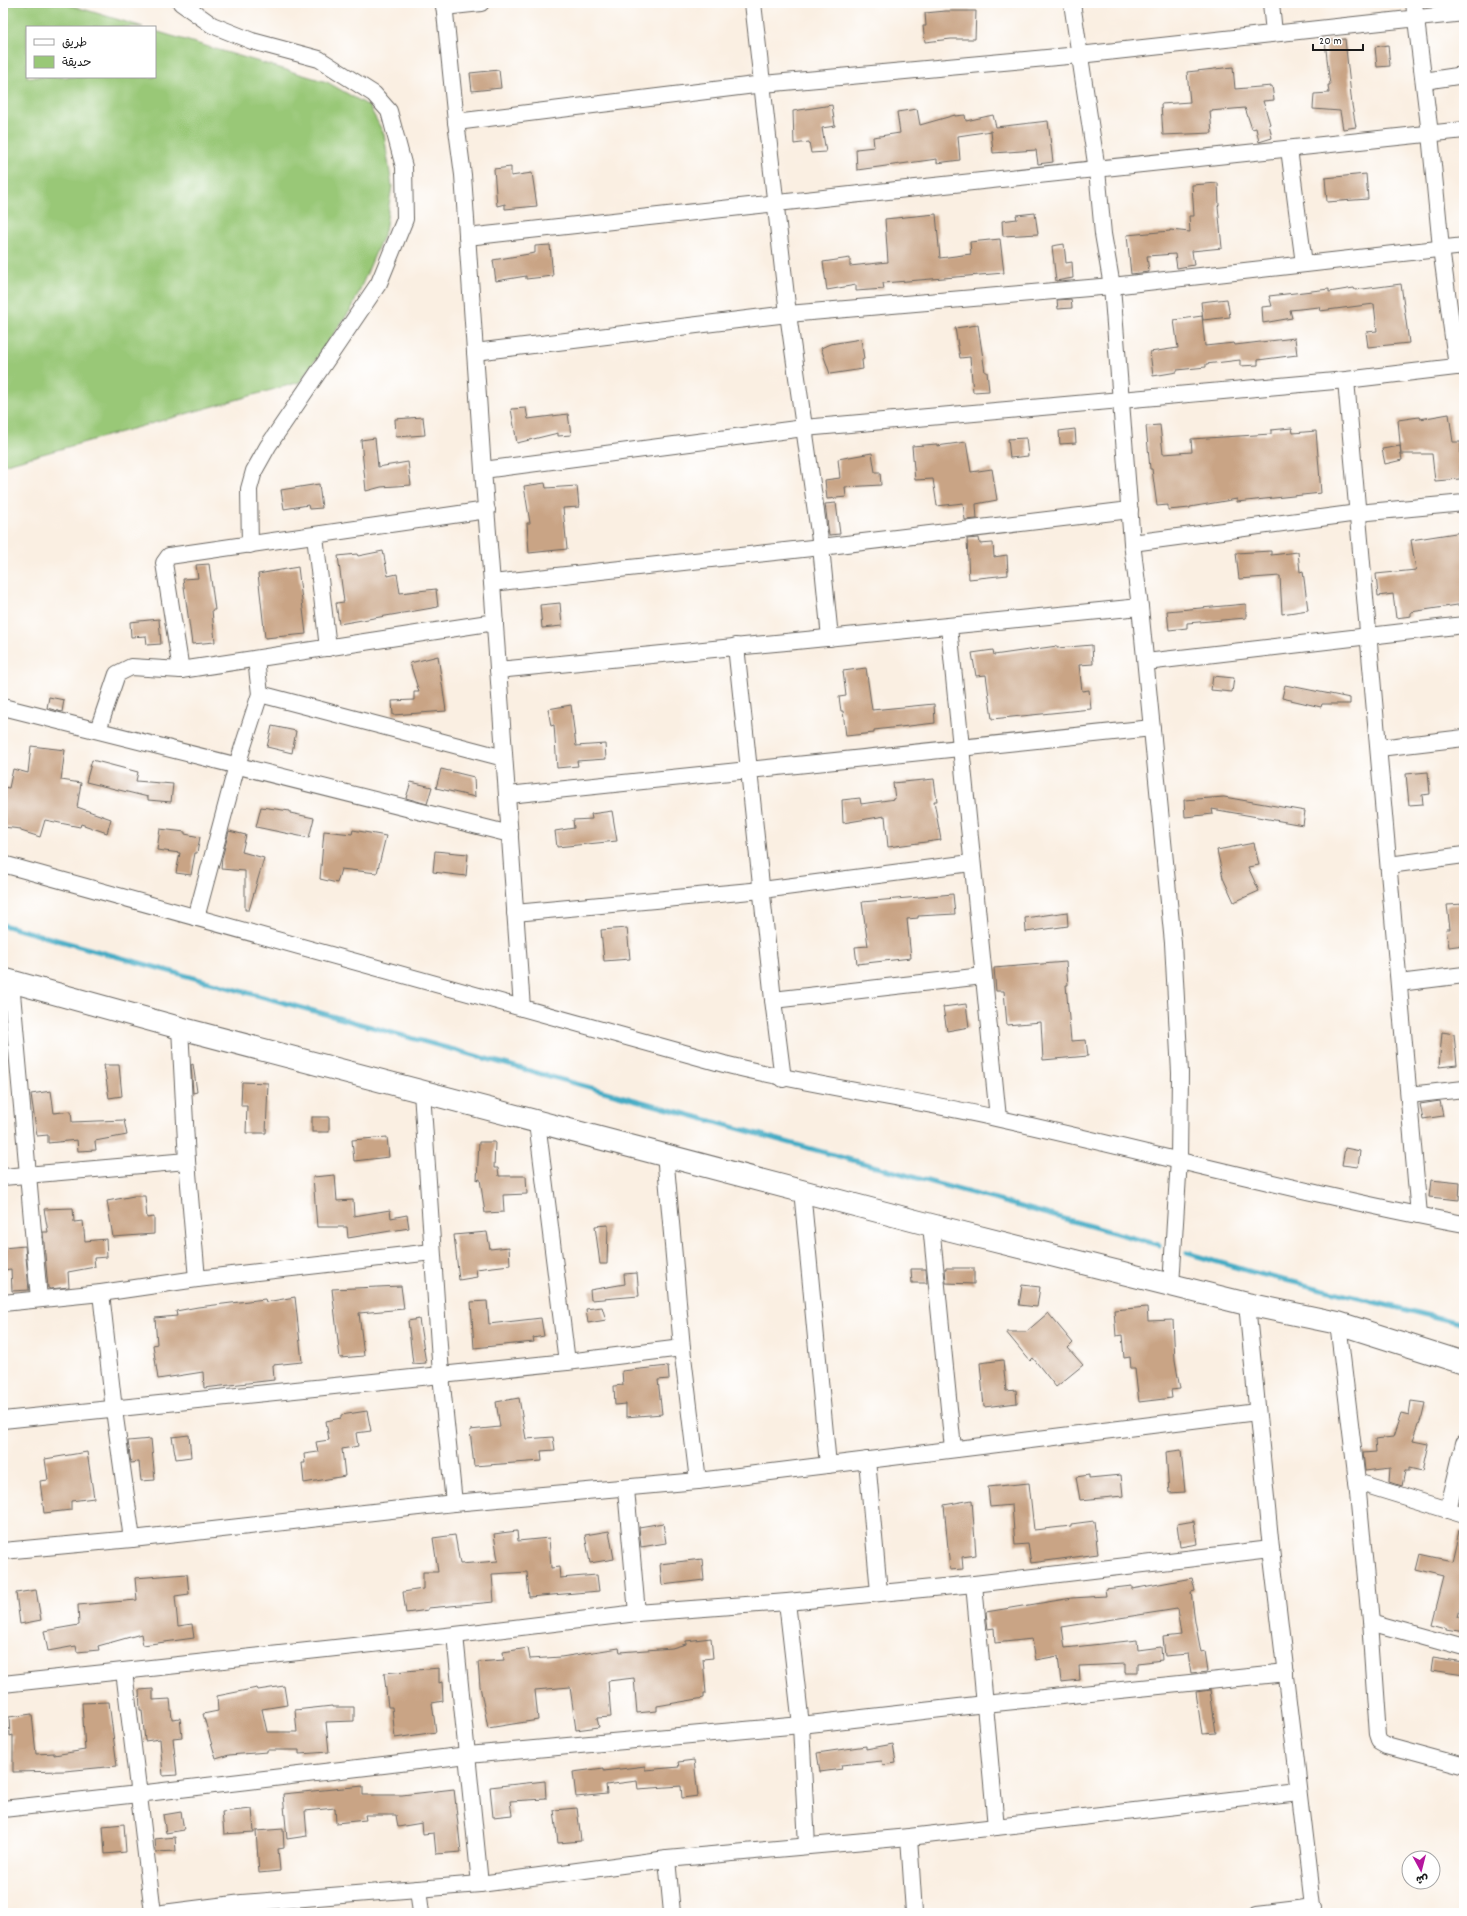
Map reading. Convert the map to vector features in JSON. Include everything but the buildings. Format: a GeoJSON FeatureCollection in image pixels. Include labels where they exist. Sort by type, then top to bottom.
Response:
{"type":"FeatureCollection","features":[{"type":"Feature","properties":{"kind":"main road"},"geometry":{"type":"LineString","coordinates":[[7,980],[180,1028],[931,1225],[1247,1304],[1338,1323],[1464,1363]]}},
{"type":"Feature","properties":{"kind":"street"},"geometry":{"type":"LineString","coordinates":[[181,3],[212,25],[252,42],[319,59],[374,94],[389,111],[404,167],[406,219],[379,283],[268,446],[254,471],[249,489],[250,545]]}},
{"type":"Feature","properties":{"kind":"street"},"geometry":{"type":"LineString","coordinates":[[481,3],[444,5],[463,175],[522,1008]]}},
{"type":"Feature","properties":{"kind":"street"},"geometry":{"type":"LineString","coordinates":[[753,3],[788,314],[821,547],[830,638]]}},
{"type":"Feature","properties":{"kind":"street"},"geometry":{"type":"LineString","coordinates":[[1072,3],[1097,170],[1103,234],[1112,286],[1122,399],[1132,543],[1146,662],[1173,943],[1180,1073],[1179,1160],[1171,1285]]}},
{"type":"Feature","properties":{"kind":"street"},"geometry":{"type":"LineString","coordinates":[[1271,3],[1274,33]]}},
{"type":"Feature","properties":{"kind":"street"},"geometry":{"type":"LineString","coordinates":[[456,122],[763,84],[1079,55],[1274,33],[1414,10],[1464,13]]}},
{"type":"Feature","properties":{"kind":"street"},"geometry":{"type":"LineString","coordinates":[[483,470],[804,428],[1346,380],[1461,366],[1441,248],[1424,81],[1414,10]]}},
{"type":"Feature","properties":{"kind":"street"},"geometry":{"type":"LineString","coordinates":[[1424,81],[1464,75]]}},
{"type":"Feature","properties":{"kind":"street"},"geometry":{"type":"LineString","coordinates":[[467,236],[1464,130]]}},
{"type":"Feature","properties":{"kind":"street"},"geometry":{"type":"LineString","coordinates":[[1289,149],[1304,264]]}},
{"type":"Feature","properties":{"kind":"street"},"geometry":{"type":"LineString","coordinates":[[475,352],[788,314],[1112,286],[1464,246]]}},
{"type":"Feature","properties":{"kind":"street"},"geometry":{"type":"LineString","coordinates":[[1346,380],[1419,1215]]}},
{"type":"Feature","properties":{"kind":"street"},"geometry":{"type":"LineString","coordinates":[[1132,543],[1358,513],[1464,503]]}},
{"type":"Feature","properties":{"kind":"street"},"geometry":{"type":"LineString","coordinates":[[182,670],[164,563],[165,559],[169,556],[487,510]]}},
{"type":"Feature","properties":{"kind":"street"},"geometry":{"type":"LineString","coordinates":[[492,583],[821,547],[1130,510]]}},
{"type":"Feature","properties":{"kind":"street"},"geometry":{"type":"LineString","coordinates":[[315,536],[328,648]]}},
{"type":"Feature","properties":{"kind":"street"},"geometry":{"type":"LineString","coordinates":[[498,670],[736,646],[949,627],[1140,607]]}},
{"type":"Feature","properties":{"kind":"street"},"geometry":{"type":"LineString","coordinates":[[98,730],[117,674],[130,667],[182,670],[495,622]]}},
{"type":"Feature","properties":{"kind":"street"},"geometry":{"type":"LineString","coordinates":[[1146,662],[1464,625]]}},
{"type":"Feature","properties":{"kind":"street"},"geometry":{"type":"LineString","coordinates":[[949,627],[998,1118]]}},
{"type":"Feature","properties":{"kind":"street"},"geometry":{"type":"LineString","coordinates":[[736,646],[773,1000],[783,1079]]}},
{"type":"Feature","properties":{"kind":"street"},"geometry":{"type":"LineString","coordinates":[[196,918],[237,765],[260,694],[256,659]]}},
{"type":"Feature","properties":{"kind":"street"},"geometry":{"type":"LineString","coordinates":[[260,694],[504,758]]}},
{"type":"Feature","properties":{"kind":"street"},"geometry":{"type":"LineString","coordinates":[[3,707],[510,834]]}},
{"type":"Feature","properties":{"kind":"street"},"geometry":{"type":"LineString","coordinates":[[508,795],[1152,728]]}},
{"type":"Feature","properties":{"kind":"street"},"geometry":{"type":"LineString","coordinates":[[1379,748],[1464,738]]}},
{"type":"Feature","properties":{"kind":"street"},"geometry":{"type":"LineString","coordinates":[[1389,865],[1464,855]]}},
{"type":"Feature","properties":{"kind":"street"},"geometry":{"type":"LineString","coordinates":[[515,913],[762,890],[972,863]]}},
{"type":"Feature","properties":{"kind":"street"},"geometry":{"type":"LineString","coordinates":[[3,864],[783,1079],[998,1118],[1179,1160],[1291,1188],[1464,1224]]}},
{"type":"Feature","properties":{"kind":"street"},"geometry":{"type":"LineString","coordinates":[[773,1000],[983,976]]}},
{"type":"Feature","properties":{"kind":"street"},"geometry":{"type":"LineString","coordinates":[[1399,983],[1464,976]]}},
{"type":"Feature","properties":{"kind":"street"},"geometry":{"type":"LineString","coordinates":[[7,980],[10,1054],[28,1174],[39,1299]]}},
{"type":"Feature","properties":{"kind":"street"},"geometry":{"type":"LineString","coordinates":[[180,1028],[187,1161],[197,1279]]}},
{"type":"Feature","properties":{"kind":"street"},"geometry":{"type":"LineString","coordinates":[[1409,1095],[1464,1089]]}},
{"type":"Feature","properties":{"kind":"street"},"geometry":{"type":"LineString","coordinates":[[422,1092],[441,1375],[454,1504]]}},
{"type":"Feature","properties":{"kind":"street"},"geometry":{"type":"LineString","coordinates":[[537,1122],[567,1362]]}},
{"type":"Feature","properties":{"kind":"street"},"geometry":{"type":"LineString","coordinates":[[665,1154],[682,1348],[698,1481]]}},
{"type":"Feature","properties":{"kind":"street"},"geometry":{"type":"LineString","coordinates":[[3,1177],[187,1161]]}},
{"type":"Feature","properties":{"kind":"street"},"geometry":{"type":"LineString","coordinates":[[802,1190],[828,1465]]}},
{"type":"Feature","properties":{"kind":"street"},"geometry":{"type":"LineString","coordinates":[[931,1225],[953,1449]]}},
{"type":"Feature","properties":{"kind":"street"},"geometry":{"type":"LineString","coordinates":[[3,1303],[101,1293],[197,1279],[432,1252]]}},
{"type":"Feature","properties":{"kind":"street"},"geometry":{"type":"LineString","coordinates":[[101,1293],[114,1410],[132,1539]]}},
{"type":"Feature","properties":{"kind":"street"},"geometry":{"type":"LineString","coordinates":[[1247,1304],[1271,1549],[1314,1910],[1256,1913]]}},
{"type":"Feature","properties":{"kind":"street"},"geometry":{"type":"LineString","coordinates":[[1338,1323],[1357,1482],[1370,1622],[1378,1736],[1380,1742],[1386,1746],[1464,1767]]}},
{"type":"Feature","properties":{"kind":"street"},"geometry":{"type":"LineString","coordinates":[[3,1420],[114,1410],[567,1362],[682,1348]]}},
{"type":"Feature","properties":{"kind":"street"},"geometry":{"type":"LineString","coordinates":[[3,1550],[132,1539],[454,1504],[626,1489],[1257,1412]]}},
{"type":"Feature","properties":{"kind":"street"},"geometry":{"type":"LineString","coordinates":[[1448,1510],[1464,1443]]}},
{"type":"Feature","properties":{"kind":"street"},"geometry":{"type":"LineString","coordinates":[[867,1460],[879,1592]]}},
{"type":"Feature","properties":{"kind":"street"},"geometry":{"type":"LineString","coordinates":[[1357,1482],[1464,1515]]}},
{"type":"Feature","properties":{"kind":"street"},"geometry":{"type":"LineString","coordinates":[[626,1489],[637,1613]]}},
{"type":"Feature","properties":{"kind":"street"},"geometry":{"type":"LineString","coordinates":[[3,1684],[456,1635],[637,1613],[787,1602],[974,1584],[1271,1549]]}},
{"type":"Feature","properties":{"kind":"street"},"geometry":{"type":"LineString","coordinates":[[974,1584],[996,1827]]}},
{"type":"Feature","properties":{"kind":"street"},"geometry":{"type":"LineString","coordinates":[[787,1602],[802,1725],[807,1846]]}},
{"type":"Feature","properties":{"kind":"street"},"geometry":{"type":"LineString","coordinates":[[1370,1622],[1464,1648]]}},
{"type":"Feature","properties":{"kind":"street"},"geometry":{"type":"LineString","coordinates":[[456,1635],[480,1884]]}},
{"type":"Feature","properties":{"kind":"street"},"geometry":{"type":"LineString","coordinates":[[124,1671],[153,1913]]}},
{"type":"Feature","properties":{"kind":"street"},"geometry":{"type":"LineString","coordinates":[[3,1809],[468,1755],[802,1725],[1286,1672]]}},
{"type":"Feature","properties":{"kind":"street"},"geometry":{"type":"LineString","coordinates":[[163,1913],[242,1908],[418,1889],[480,1884],[667,1859],[909,1837],[1299,1792]]}},
{"type":"Feature","properties":{"kind":"street"},"geometry":{"type":"LineString","coordinates":[[909,1837],[914,1913]]}},
{"type":"Feature","properties":{"kind":"street"},"geometry":{"type":"LineString","coordinates":[[667,1859],[672,1913]]}},
{"type":"Feature","properties":{"kind":"street"},"geometry":{"type":"LineString","coordinates":[[418,1889],[421,1913]]}},
{"type":"Feature","properties":{"kind":"green space"},"geometry":{"type":"Polygon","coordinates":[[[3,3],[63,3],[140,26],[26,26],[26,78],[156,78],[156,31],[327,82],[369,106],[384,134],[392,186],[385,231],[352,308],[300,382],[3,465],[3,3]]]}},
{"type":"Feature","properties":{"kind":"waterway"},"geometry":{"type":"LineString","coordinates":[[3,925],[1159,1245]]}},
{"type":"Feature","properties":{"kind":"waterway"},"geometry":{"type":"LineString","coordinates":[[1187,1253],[1252,1272],[1464,1324]]}}]}
